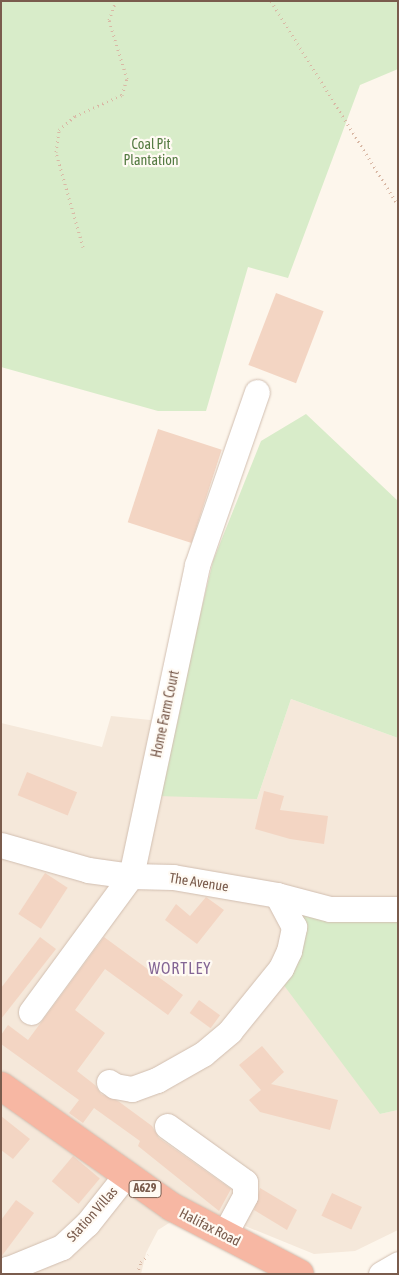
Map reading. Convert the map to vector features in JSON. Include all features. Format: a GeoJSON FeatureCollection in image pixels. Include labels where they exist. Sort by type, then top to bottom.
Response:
{"type":"FeatureCollection","features":[{"type":"Feature","properties":{"kind":"highway","name":"Halifax Road"},"geometry":{"type":"LineString","coordinates":[[4,1092],[172,1207],[300,1274]]}},
{"type":"Feature","properties":{"kind":"street","name":"Home Farm Court"},"geometry":{"type":"LineString","coordinates":[[31,1012],[131,876],[197,565],[257,392]]}},
{"type":"Feature","properties":{"kind":"street","name":"The Avenue"},"geometry":{"type":"LineString","coordinates":[[1,845],[88,870],[131,876],[173,877],[277,895],[330,909],[398,909]]}},
{"type":"Feature","properties":{"kind":"street"},"geometry":{"type":"LineString","coordinates":[[277,895],[294,927]]}},
{"type":"Feature","properties":{"kind":"street"},"geometry":{"type":"LineString","coordinates":[[109,1082],[115,1086],[132,1088],[157,1080],[196,1058],[230,1031],[280,968],[294,927],[330,909]]}},
{"type":"Feature","properties":{"kind":"street"},"geometry":{"type":"LineString","coordinates":[[167,1126],[245,1182],[245,1196],[224,1234]]}},
{"type":"Feature","properties":{"kind":"street","name":"Station Villas"},"geometry":{"type":"LineString","coordinates":[[15,1274],[8,1269],[62,1247],[87,1224],[125,1176]]}},
{"type":"Feature","properties":{"kind":"street"},"geometry":{"type":"LineString","coordinates":[[381,1274],[398,1264]]}},
{"type":"Feature","properties":{"kind":"path"},"geometry":{"type":"LineString","coordinates":[[83,247],[56,152],[59,130],[75,116],[122,95],[127,79],[109,20],[116,1]]}},
{"type":"Feature","properties":{"kind":"path"},"geometry":{"type":"LineString","coordinates":[[271,1],[398,205]]}},
{"type":"Feature","properties":{"kind":"path"},"geometry":{"type":"LineString","coordinates":[[137,1274],[141,1262],[148,1255]]}},
{"type":"Feature","properties":{"kind":"shaded area"},"geometry":{"type":"Polygon","coordinates":[[[291,699],[398,738],[398,887],[380,1114],[398,1110],[398,1230],[355,1251],[314,1254],[196,1206],[158,1230],[146,1253],[141,1274],[1,1274],[1,723],[102,747],[111,716],[160,721],[257,799],[291,699]]]}},
{"type":"Feature","properties":{"kind":"green space","name":"Coal Pit Plantation"},"geometry":{"type":"Polygon","coordinates":[[[1,1],[398,1],[398,69],[360,85],[288,278],[248,267],[206,411],[158,411],[1,367],[1,1]]]}},
{"type":"Feature","properties":{"kind":"green space"},"geometry":{"type":"Polygon","coordinates":[[[306,414],[398,501],[398,738],[291,699],[257,799],[157,796],[213,561],[261,441],[306,414]]]}},
{"type":"Feature","properties":{"kind":"green space"},"geometry":{"type":"Polygon","coordinates":[[[398,887],[398,1110],[380,1114],[274,972],[297,898],[396,902],[398,887]]]}},
{"type":"Feature","properties":{"kind":"building"},"geometry":{"type":"Polygon","coordinates":[[[276,293],[324,311],[296,383],[248,365],[276,293]]]}},
{"type":"Feature","properties":{"kind":"building"},"geometry":{"type":"Polygon","coordinates":[[[158,429],[222,450],[191,543],[128,522],[158,429]]]}},
{"type":"Feature","properties":{"kind":"building"},"geometry":{"type":"Polygon","coordinates":[[[27,772],[77,792],[68,815],[18,795],[27,772]]]}},
{"type":"Feature","properties":{"kind":"building"},"geometry":{"type":"Polygon","coordinates":[[[264,791],[284,796],[280,810],[328,816],[324,844],[290,839],[255,829],[264,791]]]}},
{"type":"Feature","properties":{"kind":"building"},"geometry":{"type":"Polygon","coordinates":[[[45,873],[68,888],[41,929],[18,914],[45,873]]]}},
{"type":"Feature","properties":{"kind":"building"},"geometry":{"type":"Polygon","coordinates":[[[206,897],[224,910],[197,944],[165,920],[176,904],[190,916],[206,897]]]}},
{"type":"Feature","properties":{"kind":"building"},"geometry":{"type":"Polygon","coordinates":[[[40,937],[56,949],[1,1019],[1,988],[40,937]]]}},
{"type":"Feature","properties":{"kind":"building"},"geometry":{"type":"Polygon","coordinates":[[[104,937],[183,995],[168,1015],[105,969],[75,1010],[105,1033],[77,1071],[95,1085],[101,1094],[118,1101],[152,1126],[159,1138],[231,1189],[219,1211],[138,1146],[140,1141],[94,1108],[83,1123],[69,1113],[79,1100],[1,1044],[1,1035],[8,1025],[28,1040],[104,937]]]}},
{"type":"Feature","properties":{"kind":"building"},"geometry":{"type":"Polygon","coordinates":[[[199,1000],[220,1015],[211,1028],[190,1013],[199,1000]]]}},
{"type":"Feature","properties":{"kind":"building"},"geometry":{"type":"Polygon","coordinates":[[[262,1046],[284,1072],[271,1084],[338,1100],[330,1130],[260,1112],[249,1100],[261,1090],[239,1065],[262,1046]]]}},
{"type":"Feature","properties":{"kind":"building"},"geometry":{"type":"Polygon","coordinates":[[[1,1116],[30,1139],[13,1159],[1,1150],[1,1116]]]}},
{"type":"Feature","properties":{"kind":"building"},"geometry":{"type":"Polygon","coordinates":[[[73,1156],[100,1178],[79,1204],[52,1181],[73,1156]]]}},
{"type":"Feature","properties":{"kind":"building"},"geometry":{"type":"Polygon","coordinates":[[[260,1188],[297,1210],[287,1230],[254,1210],[260,1188]]]}},
{"type":"Feature","properties":{"kind":"building"},"geometry":{"type":"Polygon","coordinates":[[[332,1193],[362,1207],[351,1230],[321,1216],[332,1193]]]}},
{"type":"Feature","properties":{"kind":"building"},"geometry":{"type":"Polygon","coordinates":[[[16,1200],[34,1213],[1,1257],[1,1220],[16,1200]]]}},
{"type":"Feature","properties":{"kind":"district","name":"WORTLEY"},"geometry":{"type":"Point","coordinates":[180,968]}}]}
